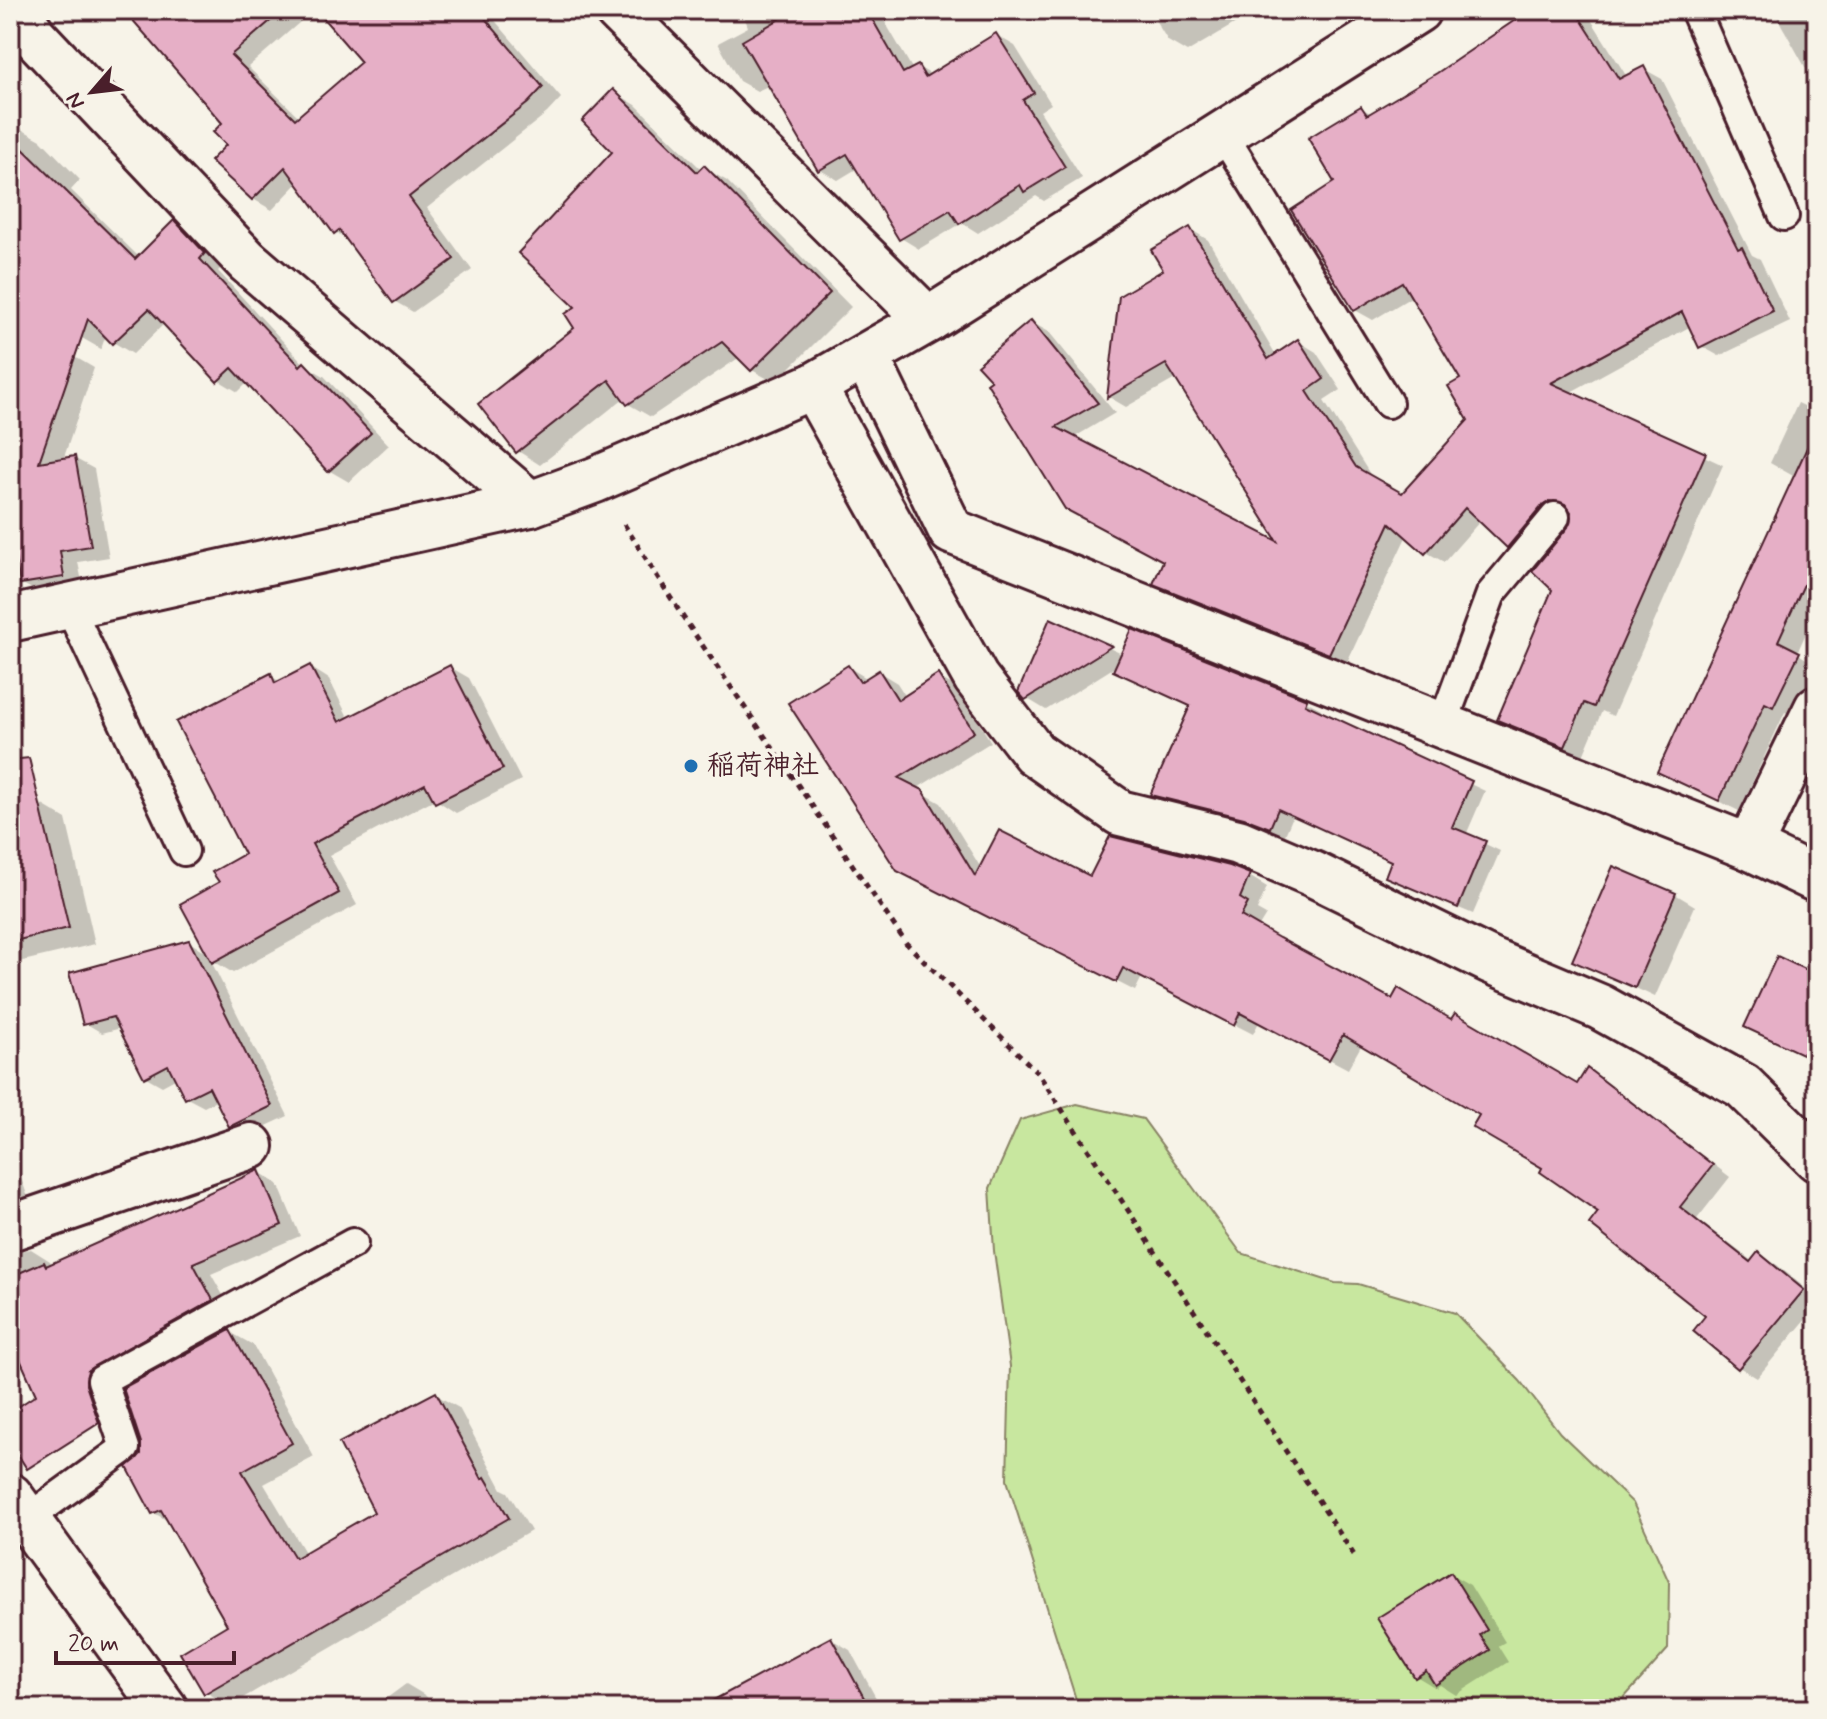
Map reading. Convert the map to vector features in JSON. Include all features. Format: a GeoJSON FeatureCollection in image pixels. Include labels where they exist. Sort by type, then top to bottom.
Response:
{"type":"FeatureCollection","features":[{"type":"Feature","properties":{"kind":"street"},"geometry":{"type":"LineString","coordinates":[[17,10],[34,36],[247,261],[530,504]]}},
{"type":"Feature","properties":{"kind":"street"},"geometry":{"type":"LineString","coordinates":[[617,10],[928,320]]}},
{"type":"Feature","properties":{"kind":"street"},"geometry":{"type":"LineString","coordinates":[[10,619],[530,504],[595,480],[813,386],[928,320],[1418,10]]}},
{"type":"Feature","properties":{"kind":"street"},"geometry":{"type":"LineString","coordinates":[[866,356],[951,531],[1749,847],[1817,880]]}},
{"type":"Feature","properties":{"kind":"street"},"geometry":{"type":"LineString","coordinates":[[813,386],[976,678],[1034,753],[1120,813],[1238,842],[1313,874],[1491,961],[1600,1007],[1743,1086],[1817,1159]]}},
{"type":"Feature","properties":{"kind":"street"},"geometry":{"type":"LineString","coordinates":[[1749,847],[1817,708]]}},
{"type":"Feature","properties":{"kind":"street"},"geometry":{"type":"LineString","coordinates":[[10,1228],[251,1146]]}},
{"type":"Feature","properties":{"kind":"street"},"geometry":{"type":"LineString","coordinates":[[18,1508],[165,1709]]}},
{"type":"Feature","properties":{"kind":"lane"},"geometry":{"type":"LineString","coordinates":[[1695,10],[1784,216]]}},
{"type":"Feature","properties":{"kind":"lane"},"geometry":{"type":"LineString","coordinates":[[1222,133],[1388,403]]}},
{"type":"Feature","properties":{"kind":"lane"},"geometry":{"type":"LineString","coordinates":[[1442,726],[1491,594],[1555,517]]}},
{"type":"Feature","properties":{"kind":"lane"},"geometry":{"type":"LineString","coordinates":[[69,606],[184,851]]}},
{"type":"Feature","properties":{"kind":"lane"},"geometry":{"type":"LineString","coordinates":[[18,1508],[125,1448],[102,1380],[353,1243]]}},
{"type":"Feature","properties":{"kind":"path"},"geometry":{"type":"LineString","coordinates":[[595,480],[681,614],[906,943],[1038,1073],[1354,1555]]}},
{"type":"Feature","properties":{"kind":"green space"},"geometry":{"type":"Polygon","coordinates":[[[1077,1104],[1143,1119],[1241,1253],[1335,1283],[1358,1284],[1455,1313],[1520,1381],[1560,1433],[1633,1503],[1669,1582],[1668,1649],[1614,1709],[1079,1709],[1007,1480],[1010,1366],[994,1251],[990,1188],[1020,1120],[1077,1104]]]}},
{"type":"Feature","properties":{"kind":"building"},"geometry":{"type":"Polygon","coordinates":[[[124,10],[283,10],[231,55],[295,119],[361,62],[316,10],[478,10],[543,87],[528,103],[409,197],[454,259],[393,303],[339,230],[334,234],[285,167],[252,200],[210,161],[226,145],[213,132],[222,123],[124,10]]]}},
{"type":"Feature","properties":{"kind":"building"},"geometry":{"type":"Polygon","coordinates":[[[795,10],[867,10],[903,73],[918,65],[925,77],[996,33],[1034,93],[1023,100],[1065,167],[1024,192],[1020,185],[959,224],[950,210],[899,240],[847,154],[818,171],[742,41],[795,10]]]}},
{"type":"Feature","properties":{"kind":"building"},"geometry":{"type":"Polygon","coordinates":[[[1530,10],[1575,10],[1619,79],[1644,66],[1773,311],[1699,348],[1682,312],[1551,383],[1706,453],[1594,707],[1584,703],[1565,747],[1497,720],[1552,590],[1532,571],[1568,527],[1571,512],[1565,504],[1550,501],[1542,506],[1507,548],[1465,508],[1425,554],[1390,523],[1329,654],[1153,584],[1163,561],[1065,509],[987,383],[991,380],[977,365],[1031,320],[1098,403],[1056,427],[1277,541],[1166,364],[1107,398],[1119,296],[1163,270],[1151,250],[1190,227],[1268,359],[1298,339],[1324,379],[1307,391],[1356,467],[1402,493],[1468,420],[1448,386],[1460,379],[1402,282],[1354,311],[1291,210],[1334,182],[1308,138],[1361,106],[1367,115],[1437,73],[1530,10]]]}},
{"type":"Feature","properties":{"kind":"building"},"geometry":{"type":"Polygon","coordinates":[[[613,89],[697,172],[704,165],[830,293],[751,371],[722,342],[627,405],[609,380],[516,453],[478,404],[574,328],[565,314],[575,307],[518,253],[612,152],[582,121],[613,89]]]}},
{"type":"Feature","properties":{"kind":"building"},"geometry":{"type":"Polygon","coordinates":[[[10,136],[135,259],[174,220],[205,253],[200,259],[300,366],[304,362],[371,433],[328,472],[232,368],[217,382],[149,309],[112,344],[88,319],[39,462],[75,456],[91,546],[60,551],[64,577],[20,584],[10,530],[10,136]]]}},
{"type":"Feature","properties":{"kind":"building"},"geometry":{"type":"Polygon","coordinates":[[[1817,426],[1817,556],[1778,641],[1800,652],[1773,707],[1765,703],[1719,801],[1657,772],[1817,426]]]}},
{"type":"Feature","properties":{"kind":"building"},"geometry":{"type":"Polygon","coordinates":[[[1050,618],[1112,646],[1025,700],[1018,692],[1050,618]]]}},
{"type":"Feature","properties":{"kind":"building"},"geometry":{"type":"Polygon","coordinates":[[[1132,629],[1307,699],[1305,704],[1472,781],[1452,827],[1486,841],[1458,908],[1385,877],[1391,861],[1278,809],[1270,828],[1244,818],[1150,795],[1190,706],[1113,671],[1132,629]]]}},
{"type":"Feature","properties":{"kind":"building"},"geometry":{"type":"Polygon","coordinates":[[[310,665],[339,722],[450,665],[503,769],[435,803],[425,784],[312,844],[339,893],[212,963],[180,904],[219,882],[212,872],[244,854],[176,722],[271,673],[275,683],[310,665]]]}},
{"type":"Feature","properties":{"kind":"building"},"geometry":{"type":"Polygon","coordinates":[[[848,665],[860,682],[879,670],[898,700],[938,674],[974,732],[899,778],[923,790],[975,876],[999,830],[1090,876],[1110,836],[1230,866],[1250,874],[1240,898],[1248,903],[1241,916],[1279,938],[1392,999],[1398,988],[1451,1019],[1455,1013],[1577,1084],[1587,1068],[1713,1165],[1680,1207],[1750,1262],[1758,1252],[1804,1290],[1738,1369],[1693,1331],[1705,1316],[1589,1224],[1598,1212],[1540,1172],[1542,1168],[1472,1127],[1479,1115],[1343,1035],[1329,1060],[1240,1013],[1234,1026],[1123,968],[1116,982],[897,871],[788,703],[848,665]]]}},
{"type":"Feature","properties":{"kind":"building"},"geometry":{"type":"Polygon","coordinates":[[[29,758],[69,928],[10,942],[10,760],[29,758]]]}},
{"type":"Feature","properties":{"kind":"building"},"geometry":{"type":"Polygon","coordinates":[[[1613,866],[1676,893],[1635,988],[1572,961],[1613,866]]]}},
{"type":"Feature","properties":{"kind":"building"},"geometry":{"type":"Polygon","coordinates":[[[189,940],[272,1106],[229,1127],[209,1087],[185,1099],[168,1065],[144,1078],[113,1017],[83,1025],[69,973],[189,940]]]}},
{"type":"Feature","properties":{"kind":"building"},"geometry":{"type":"Polygon","coordinates":[[[1777,956],[1817,975],[1817,1061],[1744,1027],[1777,956]]]}},
{"type":"Feature","properties":{"kind":"building"},"geometry":{"type":"Polygon","coordinates":[[[259,1170],[282,1225],[193,1263],[213,1300],[88,1370],[86,1385],[99,1423],[27,1469],[10,1442],[10,1412],[36,1395],[10,1337],[10,1277],[44,1262],[46,1266],[259,1170]]]}},
{"type":"Feature","properties":{"kind":"building"},"geometry":{"type":"Polygon","coordinates":[[[230,1330],[292,1443],[242,1471],[295,1558],[374,1512],[339,1443],[436,1392],[482,1479],[485,1477],[509,1518],[204,1694],[180,1653],[227,1625],[161,1510],[152,1514],[127,1467],[141,1454],[141,1443],[123,1388],[230,1330]]]}},
{"type":"Feature","properties":{"kind":"building"},"geometry":{"type":"Polygon","coordinates":[[[1451,1572],[1487,1630],[1480,1635],[1490,1650],[1435,1685],[1426,1671],[1415,1678],[1377,1618],[1451,1572]]]}},
{"type":"Feature","properties":{"kind":"building"},"geometry":{"type":"Polygon","coordinates":[[[831,1637],[870,1709],[697,1709],[831,1637]]]}},
{"type":"Feature","properties":{"kind":"place","name":"稲荷神社"},"geometry":{"type":"Point","coordinates":[691,766]}}]}
